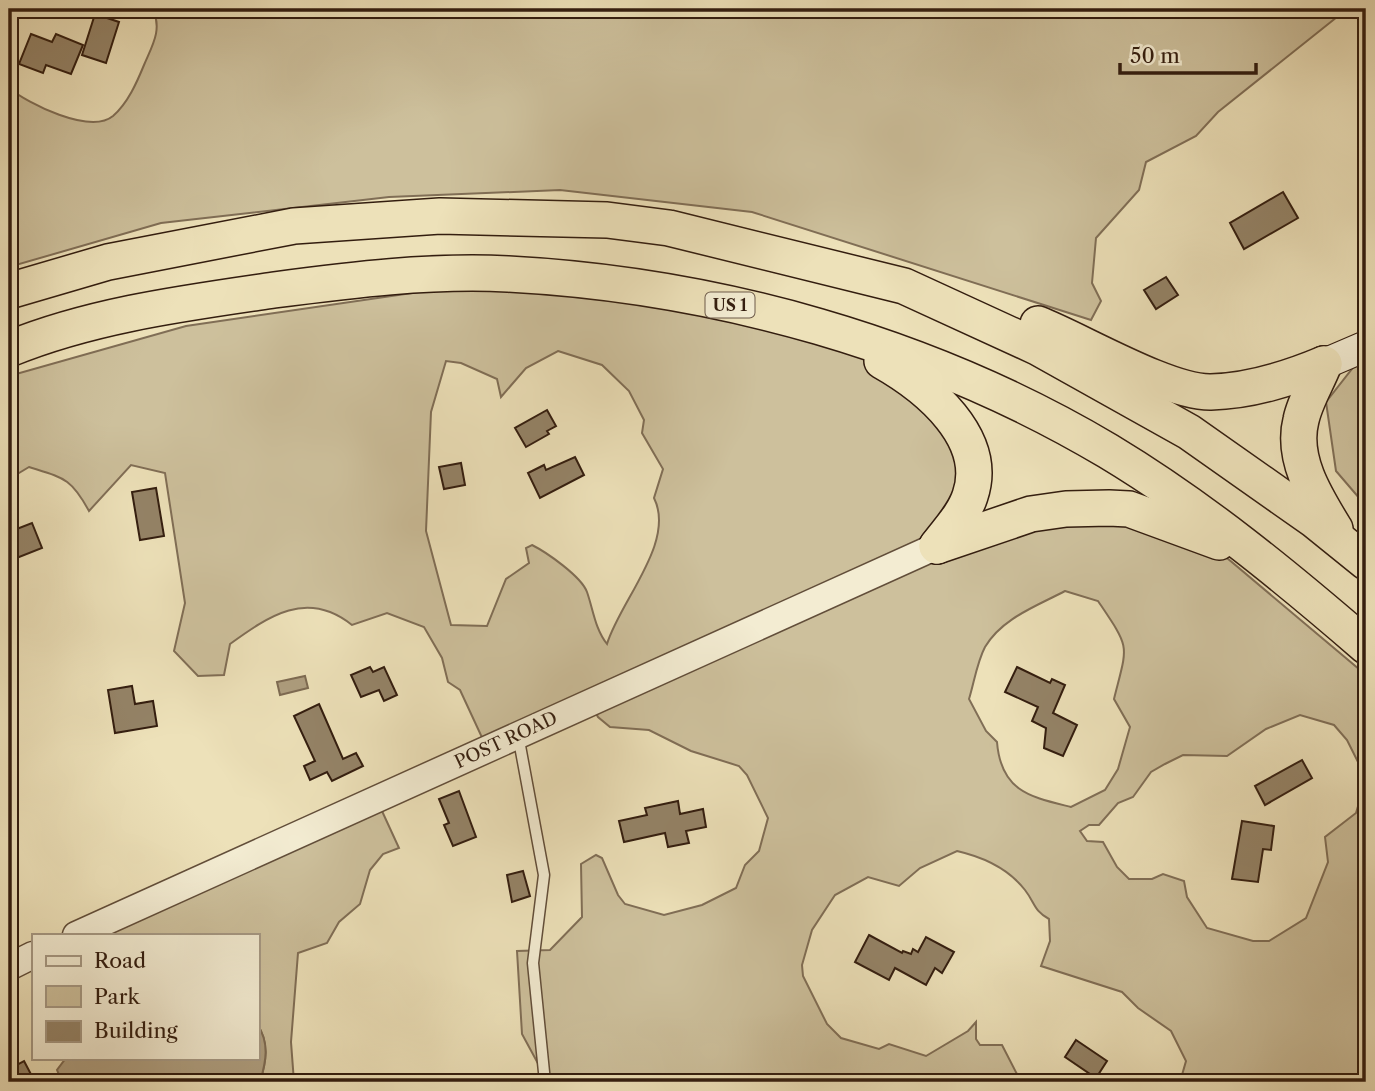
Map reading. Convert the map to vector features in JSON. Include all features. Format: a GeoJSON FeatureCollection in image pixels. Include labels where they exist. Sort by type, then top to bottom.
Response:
{"type":"FeatureCollection","features":[{"type":"Feature","properties":{"kind":"highway"},"geometry":{"type":"LineString","coordinates":[[9,291],[184,245],[294,226],[440,216],[607,220],[670,228],[904,286],[922,288],[1039,324],[1153,377],[1210,392],[1269,385],[1324,364]]}},
{"type":"Feature","properties":{"kind":"highway"},"geometry":{"type":"LineString","coordinates":[[177,306],[149,296],[141,290],[138,276],[146,268],[184,245]]}},
{"type":"Feature","properties":{"kind":"highway"},"geometry":{"type":"LineString","coordinates":[[96,266],[114,283],[121,298],[112,318]]}},
{"type":"Feature","properties":{"kind":"highway","name":"US 1"},"geometry":{"type":"LineString","coordinates":[[9,349],[112,318],[368,277],[505,274],[666,292],[785,317],[881,346],[1034,412],[1108,452],[1220,526],[1366,646]]}},
{"type":"Feature","properties":{"kind":"highway"},"geometry":{"type":"LineString","coordinates":[[904,286],[1037,346],[1189,432],[1355,553]]}},
{"type":"Feature","properties":{"kind":"highway"},"geometry":{"type":"LineString","coordinates":[[785,317],[862,350],[898,370],[949,414],[962,432],[981,492],[993,505],[1005,511],[1031,514]]}},
{"type":"Feature","properties":{"kind":"highway"},"geometry":{"type":"LineString","coordinates":[[1324,364],[1300,421],[1299,449],[1316,497],[1355,553]]}},
{"type":"Feature","properties":{"kind":"highway"},"geometry":{"type":"LineString","coordinates":[[937,546],[970,499],[975,468]]}},
{"type":"Feature","properties":{"kind":"highway"},"geometry":{"type":"LineString","coordinates":[[937,546],[1031,514],[1066,509],[1129,509],[1228,546],[1275,570]]}},
{"type":"Feature","properties":{"kind":"main road"},"geometry":{"type":"LineString","coordinates":[[1324,364],[1366,346]]}},
{"type":"Feature","properties":{"kind":"street","name":"POST ROAD"},"geometry":{"type":"LineString","coordinates":[[78,934],[937,546]]}},
{"type":"Feature","properties":{"kind":"street"},"geometry":{"type":"LineString","coordinates":[[9,967],[32,956]]}},
{"type":"Feature","properties":{"kind":"lane"},"geometry":{"type":"LineString","coordinates":[[518,735],[544,875],[533,964],[545,1082]]}},
{"type":"Feature","properties":{"kind":"green space"},"geometry":{"type":"Polygon","coordinates":[[[153,9],[1347,9],[1218,112],[1196,136],[1146,162],[1139,190],[1096,238],[1092,283],[1101,301],[1091,320],[752,212],[560,190],[389,197],[161,223],[9,267],[9,88],[59,115],[90,122],[103,121],[113,116],[132,92],[153,44],[157,24],[153,9]]]}},
{"type":"Feature","properties":{"kind":"green space"},"geometry":{"type":"Polygon","coordinates":[[[474,284],[592,292],[773,328],[886,363],[967,433],[946,535],[1033,511],[1189,526],[1366,675],[1366,778],[1347,740],[1334,725],[1300,715],[1266,729],[1227,756],[1183,755],[1165,764],[1151,772],[1133,797],[1118,803],[1099,825],[1089,825],[1080,831],[1087,841],[1103,842],[1117,867],[1129,879],[1152,879],[1163,874],[1184,881],[1187,897],[1207,928],[1253,941],[1269,941],[1306,918],[1328,862],[1325,837],[1356,813],[1366,779],[1366,1082],[1180,1082],[1186,1061],[1171,1031],[1138,1008],[1122,992],[1041,966],[1050,941],[1049,919],[1037,910],[1025,890],[1011,875],[985,860],[957,851],[920,868],[899,886],[868,877],[835,895],[812,930],[802,965],[803,976],[827,1024],[841,1038],[879,1049],[889,1044],[926,1056],[968,1031],[976,1022],[976,1039],[980,1045],[1002,1045],[1021,1082],[548,1082],[522,1034],[517,951],[550,950],[582,917],[581,864],[596,855],[602,858],[618,895],[625,904],[664,915],[702,905],[736,888],[745,865],[759,851],[768,818],[747,775],[739,766],[691,751],[649,730],[610,727],[598,717],[590,702],[485,744],[460,690],[448,682],[442,658],[424,627],[387,613],[352,625],[335,614],[319,609],[289,610],[259,624],[230,644],[224,675],[198,676],[174,651],[185,603],[165,473],[131,465],[89,511],[71,485],[59,477],[29,467],[9,479],[9,376],[186,326],[474,284]],[[558,351],[526,368],[501,397],[497,379],[461,363],[446,361],[431,412],[426,531],[451,625],[487,626],[506,579],[529,563],[526,548],[532,545],[578,579],[587,592],[597,625],[607,644],[652,552],[658,533],[659,515],[654,498],[663,469],[642,433],[644,420],[629,391],[602,365],[558,351]],[[1065,591],[1010,620],[992,637],[980,659],[969,699],[986,731],[997,742],[1000,759],[1012,782],[1031,795],[1071,807],[1105,790],[1118,769],[1130,727],[1114,699],[1124,656],[1121,639],[1098,601],[1065,591]]]}},
{"type":"Feature","properties":{"kind":"green space"},"geometry":{"type":"Polygon","coordinates":[[[1363,355],[1366,359],[1366,506],[1336,471],[1326,402],[1363,355]]]}},
{"type":"Feature","properties":{"kind":"green space"},"geometry":{"type":"Polygon","coordinates":[[[376,798],[399,848],[383,854],[370,870],[360,904],[339,922],[327,943],[298,953],[291,1042],[294,1082],[260,1082],[266,1053],[259,1028],[259,934],[76,934],[376,798]]]}},
{"type":"Feature","properties":{"kind":"shaded area"},"geometry":{"type":"Polygon","coordinates":[[[305,676],[308,688],[280,695],[277,682],[305,676]]]}},
{"type":"Feature","properties":{"kind":"shaded area"},"geometry":{"type":"Polygon","coordinates":[[[259,1028],[266,1053],[260,1082],[62,1082],[57,1070],[64,1060],[259,1060],[259,1028]]]}},
{"type":"Feature","properties":{"kind":"building"},"geometry":{"type":"Polygon","coordinates":[[[95,14],[119,22],[106,63],[82,55],[95,14]]]}},
{"type":"Feature","properties":{"kind":"building"},"geometry":{"type":"Polygon","coordinates":[[[31,34],[52,42],[56,34],[83,45],[71,74],[46,65],[43,73],[19,64],[31,34]]]}},
{"type":"Feature","properties":{"kind":"building"},"geometry":{"type":"Polygon","coordinates":[[[1283,192],[1298,218],[1244,249],[1230,223],[1283,192]]]}},
{"type":"Feature","properties":{"kind":"building"},"geometry":{"type":"Polygon","coordinates":[[[1166,277],[1178,295],[1156,309],[1144,290],[1166,277]]]}},
{"type":"Feature","properties":{"kind":"building"},"geometry":{"type":"Polygon","coordinates":[[[547,410],[556,426],[547,431],[549,434],[526,447],[515,428],[547,410]]]}},
{"type":"Feature","properties":{"kind":"building"},"geometry":{"type":"Polygon","coordinates":[[[575,457],[584,475],[540,498],[528,473],[544,465],[546,470],[575,457]]]}},
{"type":"Feature","properties":{"kind":"building"},"geometry":{"type":"Polygon","coordinates":[[[461,463],[465,485],[444,489],[439,467],[461,463]]]}},
{"type":"Feature","properties":{"kind":"building"},"geometry":{"type":"Polygon","coordinates":[[[156,488],[164,536],[140,540],[132,492],[156,488]]]}},
{"type":"Feature","properties":{"kind":"building"},"geometry":{"type":"Polygon","coordinates":[[[32,523],[42,548],[9,561],[9,532],[32,523]]]}},
{"type":"Feature","properties":{"kind":"building"},"geometry":{"type":"Polygon","coordinates":[[[370,667],[373,672],[384,667],[397,695],[384,701],[379,690],[361,697],[351,675],[370,667]]]}},
{"type":"Feature","properties":{"kind":"building"},"geometry":{"type":"Polygon","coordinates":[[[1017,667],[1050,683],[1052,679],[1065,685],[1053,713],[1077,725],[1063,756],[1044,748],[1046,728],[1032,721],[1038,707],[1005,692],[1017,667]]]}},
{"type":"Feature","properties":{"kind":"building"},"geometry":{"type":"Polygon","coordinates":[[[132,686],[135,704],[153,701],[157,726],[115,733],[108,690],[132,686]]]}},
{"type":"Feature","properties":{"kind":"building"},"geometry":{"type":"Polygon","coordinates":[[[319,704],[343,759],[356,753],[363,766],[332,781],[327,772],[310,780],[304,766],[315,761],[294,716],[319,704]]]}},
{"type":"Feature","properties":{"kind":"building"},"geometry":{"type":"Polygon","coordinates":[[[1302,760],[1312,778],[1265,805],[1255,786],[1302,760]]]}},
{"type":"Feature","properties":{"kind":"building"},"geometry":{"type":"Polygon","coordinates":[[[459,791],[476,837],[453,846],[444,825],[449,823],[439,799],[459,791]]]}},
{"type":"Feature","properties":{"kind":"building"},"geometry":{"type":"Polygon","coordinates":[[[678,801],[680,814],[703,809],[706,827],[686,831],[689,843],[668,847],[665,833],[624,842],[619,821],[647,815],[645,808],[678,801]]]}},
{"type":"Feature","properties":{"kind":"building"},"geometry":{"type":"Polygon","coordinates":[[[1242,821],[1274,826],[1271,850],[1263,849],[1258,882],[1232,879],[1242,821]]]}},
{"type":"Feature","properties":{"kind":"building"},"geometry":{"type":"Polygon","coordinates":[[[523,871],[530,896],[512,902],[507,875],[523,871]]]}},
{"type":"Feature","properties":{"kind":"building"},"geometry":{"type":"Polygon","coordinates":[[[869,935],[902,953],[911,954],[913,949],[918,952],[926,937],[954,952],[942,973],[935,968],[926,985],[895,968],[889,980],[855,962],[869,935]]]}},
{"type":"Feature","properties":{"kind":"building"},"geometry":{"type":"Polygon","coordinates":[[[1076,1040],[1107,1061],[1096,1078],[1065,1057],[1076,1040]]]}},
{"type":"Feature","properties":{"kind":"building"},"geometry":{"type":"Polygon","coordinates":[[[24,1061],[35,1082],[9,1082],[9,1069],[24,1061]]]}}]}
